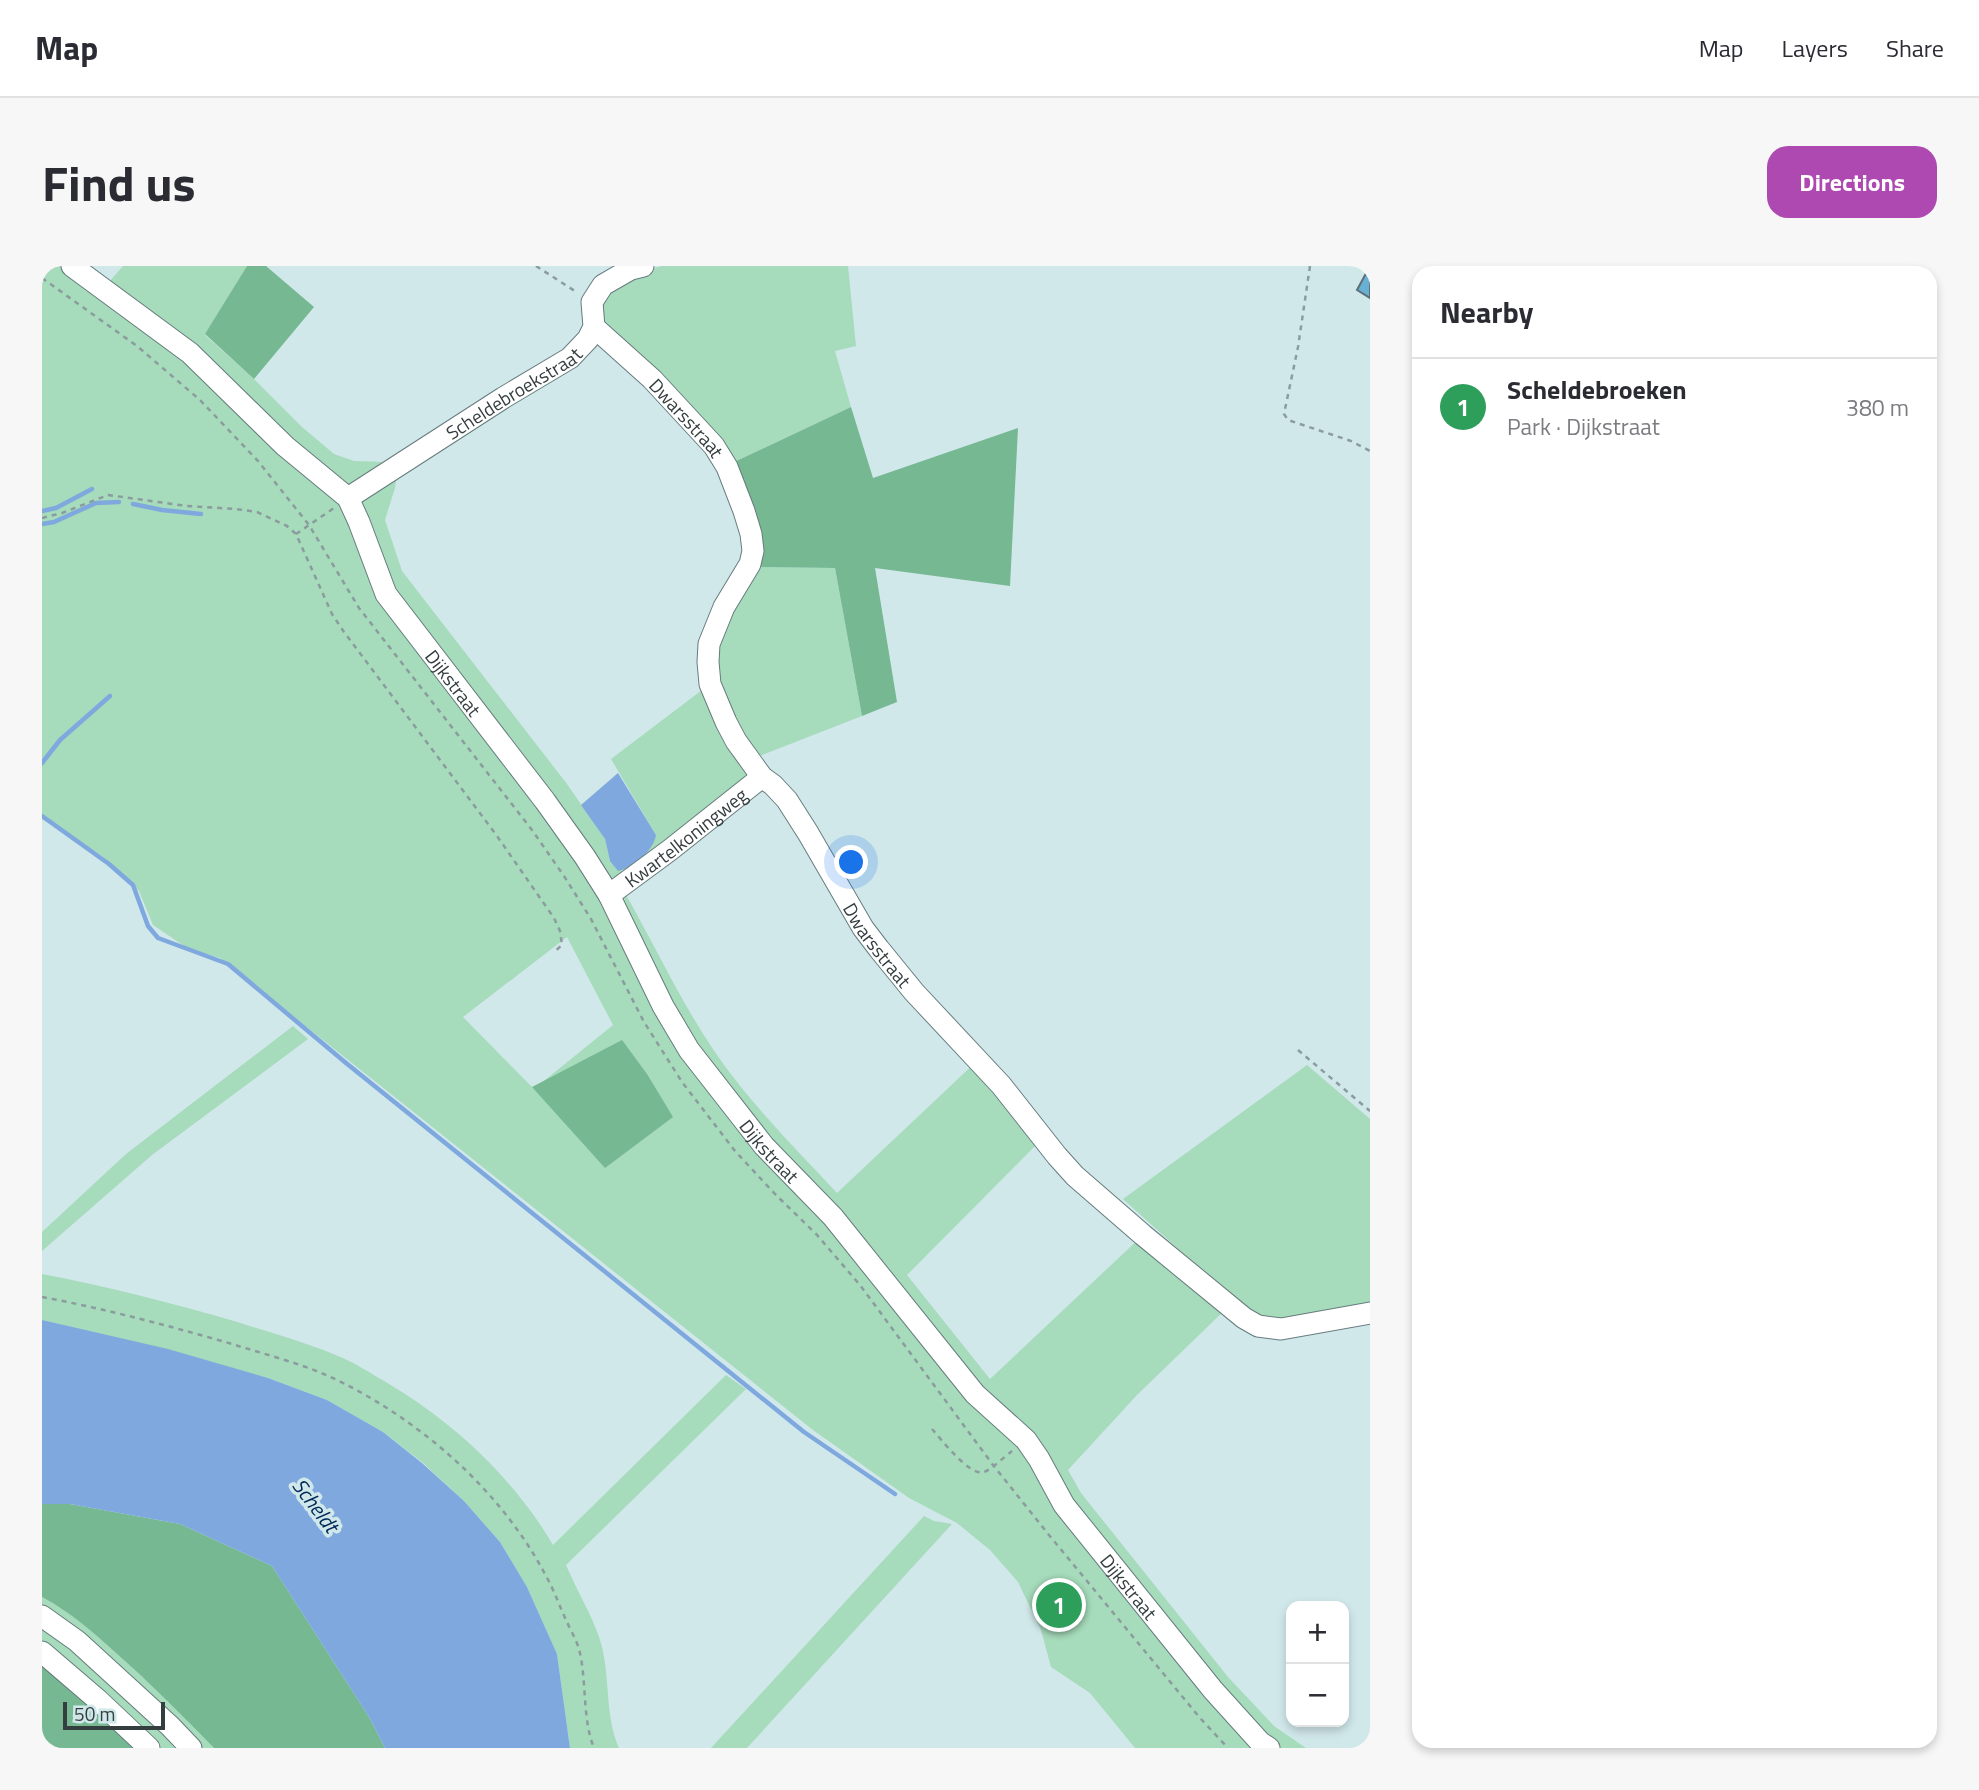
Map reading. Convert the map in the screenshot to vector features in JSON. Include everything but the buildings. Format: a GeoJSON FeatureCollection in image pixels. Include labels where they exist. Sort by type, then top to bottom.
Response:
{"type":"FeatureCollection","features":[{"type":"Feature","properties":{"kind":"street"},"geometry":{"type":"LineString","coordinates":[[72,266],[190,353],[285,446],[348,498]]}},
{"type":"Feature","properties":{"kind":"street"},"geometry":{"type":"LineString","coordinates":[[592,302],[603,285],[623,273],[643,266]]}},
{"type":"Feature","properties":{"kind":"street","name":"Scheldebroekstraat"},"geometry":{"type":"LineString","coordinates":[[348,498],[570,358],[588,340],[594,327],[592,302]]}},
{"type":"Feature","properties":{"kind":"street","name":"Dwarsstraat"},"geometry":{"type":"LineString","coordinates":[[594,327],[652,379],[707,438],[727,467],[751,534],[753,551],[750,564],[724,607],[709,644],[710,684],[736,741],[762,778],[787,800],[863,928],[879,949],[914,992],[1001,1085],[1075,1176],[1244,1318],[1258,1326],[1281,1329],[1370,1313]]}},
{"type":"Feature","properties":{"kind":"street","name":"Dijkstraat"},"geometry":{"type":"LineString","coordinates":[[348,498],[386,594],[545,801],[610,895],[663,1006],[690,1051],[764,1146],[851,1239],[975,1394],[1026,1440],[1064,1505],[1213,1690],[1269,1748]]}},
{"type":"Feature","properties":{"kind":"street","name":"Kwartelkoningweg"},"geometry":{"type":"LineString","coordinates":[[610,895],[762,778]]}},
{"type":"Feature","properties":{"kind":"street"},"geometry":{"type":"LineString","coordinates":[[42,1616],[88,1650],[191,1748]]}},
{"type":"Feature","properties":{"kind":"street"},"geometry":{"type":"LineString","coordinates":[[42,1652],[98,1699],[149,1748]]}},
{"type":"Feature","properties":{"kind":"path"},"geometry":{"type":"LineString","coordinates":[[536,266],[592,302]]}},
{"type":"Feature","properties":{"kind":"path"},"geometry":{"type":"LineString","coordinates":[[1310,266],[1298,347],[1284,414],[1288,420],[1370,451]]}},
{"type":"Feature","properties":{"kind":"path"},"geometry":{"type":"LineString","coordinates":[[42,278],[137,346],[200,400],[258,461],[309,525]]}},
{"type":"Feature","properties":{"kind":"path"},"geometry":{"type":"LineString","coordinates":[[42,518],[108,495],[257,512],[287,526],[296,534],[332,614],[344,632],[497,836],[554,918],[562,945],[553,953]]}},
{"type":"Feature","properties":{"kind":"path"},"geometry":{"type":"LineString","coordinates":[[296,534],[348,498]]}},
{"type":"Feature","properties":{"kind":"path"},"geometry":{"type":"LineString","coordinates":[[1297,1050],[1370,1111]]}},
{"type":"Feature","properties":{"kind":"path"},"geometry":{"type":"LineString","coordinates":[[42,1297],[173,1327],[275,1357],[336,1380],[395,1413],[437,1446],[480,1485],[518,1529],[546,1576],[579,1647],[594,1748]]}},
{"type":"Feature","properties":{"kind":"path"},"geometry":{"type":"LineString","coordinates":[[932,1429],[965,1465],[976,1472],[984,1472],[1026,1440]]}},
{"type":"Feature","properties":{"kind":"green space"},"geometry":{"type":"Polygon","coordinates":[[[42,266],[72,266],[103,289],[123,266],[247,266],[205,335],[334,454],[354,461],[386,462],[397,475],[385,520],[402,571],[567,784],[605,839],[610,861],[656,835],[611,759],[710,684],[762,777],[621,886],[705,1037],[734,1079],[785,1137],[837,1193],[978,1060],[1043,1138],[907,1275],[990,1379],[1143,1235],[1229,1306],[1137,1395],[1068,1470],[1081,1493],[1228,1677],[1274,1726],[1306,1748],[1135,1748],[1090,1693],[1051,1667],[1041,1630],[1018,1582],[990,1550],[957,1523],[909,1498],[813,1430],[220,958],[187,948],[153,925],[139,891],[102,856],[42,819],[42,266]],[[567,937],[463,1017],[534,1089],[613,1025],[567,937]]]}},
{"type":"Feature","properties":{"kind":"green space"},"geometry":{"type":"Polygon","coordinates":[[[247,266],[266,266],[314,307],[254,379],[205,334],[247,266]]]}},
{"type":"Feature","properties":{"kind":"green space"},"geometry":{"type":"Polygon","coordinates":[[[662,266],[848,266],[856,346],[835,351],[851,407],[732,463],[700,417],[600,317],[603,293],[640,272],[662,266]]]}},
{"type":"Feature","properties":{"kind":"green space"},"geometry":{"type":"Polygon","coordinates":[[[851,407],[873,478],[1018,428],[1010,586],[875,568],[897,702],[862,716],[835,568],[761,567],[759,542],[732,463],[851,407]]]}},
{"type":"Feature","properties":{"kind":"green space"},"geometry":{"type":"Polygon","coordinates":[[[761,567],[835,568],[862,716],[757,757],[722,699],[714,653],[728,613],[761,567]]]}},
{"type":"Feature","properties":{"kind":"green space"},"geometry":{"type":"Polygon","coordinates":[[[293,1026],[308,1039],[152,1155],[42,1251],[42,1232],[126,1154],[293,1026]]]}},
{"type":"Feature","properties":{"kind":"green space"},"geometry":{"type":"Polygon","coordinates":[[[622,1040],[673,1117],[605,1168],[532,1087],[622,1040]]]}},
{"type":"Feature","properties":{"kind":"green space"},"geometry":{"type":"Polygon","coordinates":[[[1307,1065],[1370,1119],[1370,1303],[1292,1319],[1272,1320],[1248,1312],[1123,1199],[1307,1065]]]}},
{"type":"Feature","properties":{"kind":"green space"},"geometry":{"type":"Polygon","coordinates":[[[42,1274],[139,1295],[234,1321],[304,1343],[353,1363],[429,1410],[453,1429],[518,1495],[553,1545],[726,1375],[746,1389],[566,1565],[600,1640],[606,1667],[611,1722],[619,1748],[570,1748],[557,1654],[527,1587],[500,1542],[464,1501],[422,1462],[383,1432],[327,1400],[268,1378],[42,1320],[42,1274]]]}},
{"type":"Feature","properties":{"kind":"green space"},"geometry":{"type":"Polygon","coordinates":[[[42,1504],[70,1504],[180,1524],[272,1566],[369,1717],[385,1748],[214,1748],[99,1638],[42,1597],[42,1504]]]}},
{"type":"Feature","properties":{"kind":"green space"},"geometry":{"type":"Polygon","coordinates":[[[924,1516],[952,1524],[747,1748],[711,1748],[924,1516]]]}},
{"type":"Feature","properties":{"kind":"green space"},"geometry":{"type":"Polygon","coordinates":[[[42,1597],[99,1638],[214,1748],[149,1748],[42,1652],[42,1597]]]}},
{"type":"Feature","properties":{"kind":"green space"},"geometry":{"type":"Polygon","coordinates":[[[42,1652],[149,1748],[42,1748],[42,1652]]]}},
{"type":"Feature","properties":{"kind":"water"},"geometry":{"type":"Polygon","coordinates":[[[618,773],[656,835],[642,858],[618,871],[610,861],[605,839],[581,805],[618,773]]]}},
{"type":"Feature","properties":{"kind":"water","name":"Scheldt"},"geometry":{"type":"Polygon","coordinates":[[[42,1320],[168,1349],[268,1378],[327,1400],[383,1432],[422,1463],[464,1501],[500,1542],[527,1587],[557,1654],[570,1748],[385,1748],[369,1717],[272,1566],[180,1524],[70,1504],[42,1504],[42,1320]]]}},
{"type":"Feature","properties":{"kind":"waterway"},"geometry":{"type":"LineString","coordinates":[[42,511],[56,508],[92,489]]}},
{"type":"Feature","properties":{"kind":"waterway"},"geometry":{"type":"LineString","coordinates":[[42,524],[54,522],[96,503],[119,502]]}},
{"type":"Feature","properties":{"kind":"waterway"},"geometry":{"type":"LineString","coordinates":[[133,504],[201,514]]}},
{"type":"Feature","properties":{"kind":"waterway"},"geometry":{"type":"LineString","coordinates":[[42,763],[60,740],[110,696]]}},
{"type":"Feature","properties":{"kind":"waterway"},"geometry":{"type":"LineString","coordinates":[[42,816],[109,864],[133,885],[148,926],[158,938],[228,964],[346,1063],[804,1432],[895,1494]]}},
{"type":"Feature","properties":{"kind":"place","name":"Scheldebroeken"},"geometry":{"type":"Point","coordinates":[1059,1605]}}]}
